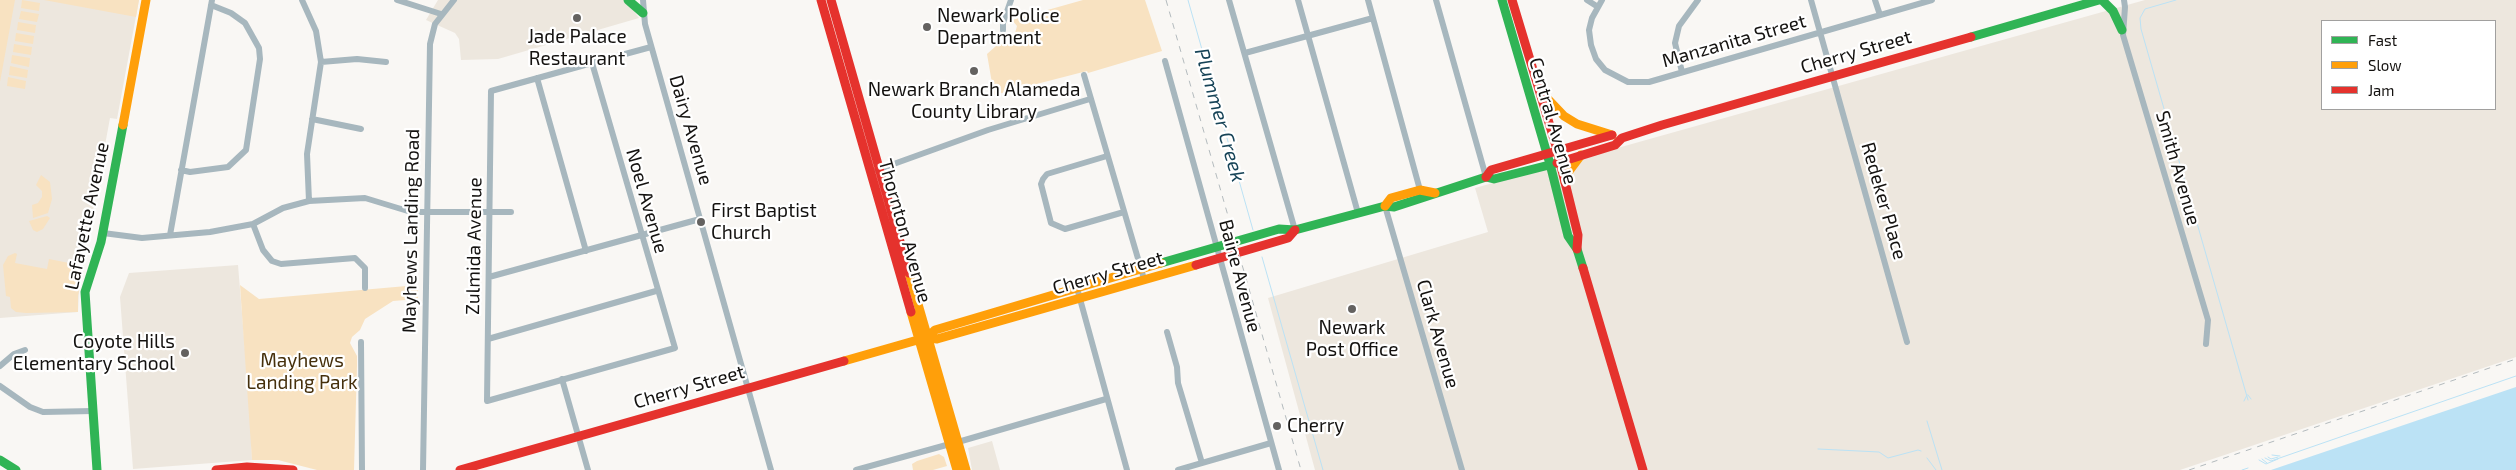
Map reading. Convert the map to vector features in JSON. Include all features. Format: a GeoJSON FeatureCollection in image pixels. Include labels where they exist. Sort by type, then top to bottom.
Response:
{"type":"FeatureCollection","features":[{"type":"Feature","properties":{"kind":"street","name":"Lafayette Avenue"},"geometry":{"type":"LineString","coordinates":[[97,470],[85,298],[88,280],[103,233],[146,0]]}},
{"type":"Feature","properties":{"kind":"street"},"geometry":{"type":"LineString","coordinates":[[302,0],[316,31],[321,62],[307,154],[309,201]]}},
{"type":"Feature","properties":{"kind":"street"},"geometry":{"type":"LineString","coordinates":[[397,0],[440,14]]}},
{"type":"Feature","properties":{"kind":"street","name":"Mayhews Landing Road"},"geometry":{"type":"LineString","coordinates":[[423,470],[430,44],[432,30],[440,14],[454,0]]}},
{"type":"Feature","properties":{"kind":"street"},"geometry":{"type":"LineString","coordinates":[[628,0],[643,13]]}},
{"type":"Feature","properties":{"kind":"street","name":"Dairy Avenue"},"geometry":{"type":"LineString","coordinates":[[643,0],[643,13],[651,46],[771,470]]}},
{"type":"Feature","properties":{"kind":"street","name":"Thornton Avenue"},"geometry":{"type":"LineString","coordinates":[[821,0],[871,172],[954,443],[966,470]]}},
{"type":"Feature","properties":{"kind":"street","name":"Thornton Avenue"},"geometry":{"type":"LineString","coordinates":[[832,0],[923,317],[923,338],[934,359],[954,443],[957,470]]}},
{"type":"Feature","properties":{"kind":"street"},"geometry":{"type":"LineString","coordinates":[[1004,30],[1003,23],[1011,0]]}},
{"type":"Feature","properties":{"kind":"street"},"geometry":{"type":"LineString","coordinates":[[1229,0],[1295,230]]}},
{"type":"Feature","properties":{"kind":"street"},"geometry":{"type":"LineString","coordinates":[[1298,0],[1358,213]]}},
{"type":"Feature","properties":{"kind":"street"},"geometry":{"type":"LineString","coordinates":[[1368,0],[1420,190]]}},
{"type":"Feature","properties":{"kind":"street"},"geometry":{"type":"LineString","coordinates":[[1436,0],[1486,177]]}},
{"type":"Feature","properties":{"kind":"street","name":"Central Avenue"},"geometry":{"type":"LineString","coordinates":[[1502,0],[1550,164],[1568,236],[1577,249],[1643,470]]}},
{"type":"Feature","properties":{"kind":"street","name":"Central Avenue"},"geometry":{"type":"LineString","coordinates":[[1512,0],[1542,91],[1558,151],[1578,235],[1577,249]]}},
{"type":"Feature","properties":{"kind":"street"},"geometry":{"type":"LineString","coordinates":[[1587,0],[1598,7],[1602,0]]}},
{"type":"Feature","properties":{"kind":"street"},"geometry":{"type":"LineString","coordinates":[[1682,72],[1675,42],[1679,26],[1698,0]]}},
{"type":"Feature","properties":{"kind":"street","name":"Redeker Place"},"geometry":{"type":"LineString","coordinates":[[1812,0],[1907,338]]}},
{"type":"Feature","properties":{"kind":"street"},"geometry":{"type":"LineString","coordinates":[[1875,0],[1880,15]]}},
{"type":"Feature","properties":{"kind":"street","name":"Manzanita Street"},"geometry":{"type":"LineString","coordinates":[[1598,7],[1589,30],[1590,44],[1596,59],[1604,70],[1628,82],[1649,82],[1932,0]]}},
{"type":"Feature","properties":{"kind":"street"},"geometry":{"type":"LineString","coordinates":[[2100,0],[2113,11],[2122,30]]}},
{"type":"Feature","properties":{"kind":"street","name":"Cherry Street"},"geometry":{"type":"LineString","coordinates":[[460,470],[923,338],[937,339],[945,332],[1077,288],[1279,229],[1295,230],[1384,206],[1394,207],[1423,199],[1434,192],[1486,177],[1494,179],[1560,162],[1615,145],[1622,138],[2100,0]]}},
{"type":"Feature","properties":{"kind":"street","name":"Smith Avenue"},"geometry":{"type":"LineString","coordinates":[[2124,0],[2122,30],[2208,320],[2206,344]]}},
{"type":"Feature","properties":{"kind":"street"},"geometry":{"type":"LineString","coordinates":[[170,235],[181,170],[211,3],[231,13],[245,23],[259,48],[260,59],[246,150],[228,167],[190,172],[181,170]]}},
{"type":"Feature","properties":{"kind":"street"},"geometry":{"type":"LineString","coordinates":[[1244,53],[1373,18]]}},
{"type":"Feature","properties":{"kind":"street"},"geometry":{"type":"LineString","coordinates":[[586,252],[537,78],[651,46]]}},
{"type":"Feature","properties":{"kind":"street"},"geometry":{"type":"LineString","coordinates":[[321,62],[357,59],[386,62]]}},
{"type":"Feature","properties":{"kind":"street","name":"Baine Avenue"},"geometry":{"type":"LineString","coordinates":[[1165,61],[1217,247],[1218,258],[1279,470]]}},
{"type":"Feature","properties":{"kind":"street","name":"Noel Avenue"},"geometry":{"type":"LineString","coordinates":[[562,379],[675,348],[656,291],[642,235],[592,63]]}},
{"type":"Feature","properties":{"kind":"street"},"geometry":{"type":"LineString","coordinates":[[1084,75],[1144,279]]}},
{"type":"Feature","properties":{"kind":"street","name":"Zulmida Avenue"},"geometry":{"type":"LineString","coordinates":[[537,78],[491,91],[486,401],[562,379]]}},
{"type":"Feature","properties":{"kind":"street"},"geometry":{"type":"LineString","coordinates":[[1542,91],[1564,116],[1577,124],[1622,138]]}},
{"type":"Feature","properties":{"kind":"street"},"geometry":{"type":"LineString","coordinates":[[871,172],[988,130],[1090,98]]}},
{"type":"Feature","properties":{"kind":"street"},"geometry":{"type":"LineString","coordinates":[[312,119],[361,129]]}},
{"type":"Feature","properties":{"kind":"street","name":"Cherry Street"},"geometry":{"type":"LineString","coordinates":[[1486,177],[1491,170],[1612,135]]}},
{"type":"Feature","properties":{"kind":"street"},"geometry":{"type":"LineString","coordinates":[[1565,182],[1570,169],[1581,155]]}},
{"type":"Feature","properties":{"kind":"street"},"geometry":{"type":"LineString","coordinates":[[1107,156],[1047,174],[1041,184],[1051,223],[1065,229],[1124,212]]}},
{"type":"Feature","properties":{"kind":"street"},"geometry":{"type":"LineString","coordinates":[[1533,169],[1544,174],[1554,183]]}},
{"type":"Feature","properties":{"kind":"street","name":"Cherry Street"},"geometry":{"type":"LineString","coordinates":[[1384,206],[1391,198],[1420,190],[1434,192]]}},
{"type":"Feature","properties":{"kind":"street"},"geometry":{"type":"LineString","coordinates":[[103,233],[142,238],[170,235],[252,224],[283,208],[309,201],[365,198],[396,209],[426,212],[511,212]]}},
{"type":"Feature","properties":{"kind":"street","name":"Clark Avenue"},"geometry":{"type":"LineString","coordinates":[[1384,206],[1462,470]]}},
{"type":"Feature","properties":{"kind":"street"},"geometry":{"type":"LineString","coordinates":[[489,277],[586,252],[700,219]]}},
{"type":"Feature","properties":{"kind":"street"},"geometry":{"type":"LineString","coordinates":[[252,224],[263,250],[272,261],[280,264],[356,258],[365,268],[365,288]]}},
{"type":"Feature","properties":{"kind":"street","name":"Cherry Street"},"geometry":{"type":"LineString","coordinates":[[1000,315],[1078,299],[1288,238],[1295,230]]}},
{"type":"Feature","properties":{"kind":"street"},"geometry":{"type":"LineString","coordinates":[[1077,288],[1078,299],[1127,470]]}},
{"type":"Feature","properties":{"kind":"street"},"geometry":{"type":"LineString","coordinates":[[488,339],[656,291]]}},
{"type":"Feature","properties":{"kind":"street"},"geometry":{"type":"LineString","coordinates":[[923,317],[945,332],[934,359]]}},
{"type":"Feature","properties":{"kind":"street"},"geometry":{"type":"LineString","coordinates":[[1167,332],[1177,367],[1178,383],[1202,463]]}},
{"type":"Feature","properties":{"kind":"street"},"geometry":{"type":"LineString","coordinates":[[362,342],[362,470]]}},
{"type":"Feature","properties":{"kind":"street"},"geometry":{"type":"LineString","coordinates":[[0,366],[14,354],[25,350]]}},
{"type":"Feature","properties":{"kind":"street"},"geometry":{"type":"LineString","coordinates":[[562,379],[588,470]]}},
{"type":"Feature","properties":{"kind":"street"},"geometry":{"type":"LineString","coordinates":[[0,386],[30,407],[43,412],[93,411]]}},
{"type":"Feature","properties":{"kind":"street"},"geometry":{"type":"LineString","coordinates":[[856,470],[1106,399]]}},
{"type":"Feature","properties":{"kind":"street"},"geometry":{"type":"LineString","coordinates":[[1178,470],[1271,443]]}},
{"type":"Feature","properties":{"kind":"street"},"geometry":{"type":"LineString","coordinates":[[3,465],[16,470]]}},
{"type":"Feature","properties":{"kind":"street"},"geometry":{"type":"LineString","coordinates":[[216,470],[247,467],[292,470]]}},
{"type":"Feature","properties":{"kind":"shaded area"},"geometry":{"type":"Polygon","coordinates":[[[0,0],[139,0],[117,119],[110,118],[83,265],[85,267],[79,288],[78,312],[0,318],[0,0]]]}},
{"type":"Feature","properties":{"kind":"shaded area"},"geometry":{"type":"Polygon","coordinates":[[[438,0],[626,0],[639,18],[498,59],[461,60],[459,39],[455,33],[426,20],[438,0]]]}},
{"type":"Feature","properties":{"kind":"shaded area"},"geometry":{"type":"Polygon","coordinates":[[[2145,0],[2516,0],[2516,357],[2180,470],[1315,470],[1268,298],[1488,232],[1475,188],[2145,0]]]}},
{"type":"Feature","properties":{"kind":"shaded area","name":"Coyote Hills Elementary School"},"geometry":{"type":"Polygon","coordinates":[[[238,265],[250,410],[252,460],[133,469],[120,297],[129,273],[238,265]]]}},
{"type":"Feature","properties":{"kind":"shaded area"},"geometry":{"type":"Polygon","coordinates":[[[992,441],[1000,470],[972,470],[968,448],[992,441]]]}},
{"type":"Feature","properties":{"kind":"green space"},"geometry":{"type":"Polygon","coordinates":[[[0,0],[15,0],[0,82],[0,0]]]}},
{"type":"Feature","properties":{"kind":"green space"},"geometry":{"type":"Polygon","coordinates":[[[22,0],[40,3],[39,11],[21,8],[22,0]]]}},
{"type":"Feature","properties":{"kind":"green space"},"geometry":{"type":"Polygon","coordinates":[[[44,0],[139,0],[136,17],[44,0]]]}},
{"type":"Feature","properties":{"kind":"green space"},"geometry":{"type":"Polygon","coordinates":[[[1083,0],[1145,0],[1162,51],[1088,73],[1087,71],[994,95],[987,54],[996,46],[1014,37],[1017,26],[1012,20],[1083,0]]]}},
{"type":"Feature","properties":{"kind":"green space"},"geometry":{"type":"Polygon","coordinates":[[[21,11],[39,14],[37,22],[19,19],[21,11]]]}},
{"type":"Feature","properties":{"kind":"green space"},"geometry":{"type":"Polygon","coordinates":[[[18,22],[36,25],[35,33],[17,30],[18,22]]]}},
{"type":"Feature","properties":{"kind":"green space"},"geometry":{"type":"Polygon","coordinates":[[[16,33],[34,36],[33,44],[15,41],[16,33]]]}},
{"type":"Feature","properties":{"kind":"green space"},"geometry":{"type":"Polygon","coordinates":[[[14,44],[32,47],[31,55],[13,52],[14,44]]]}},
{"type":"Feature","properties":{"kind":"green space"},"geometry":{"type":"Polygon","coordinates":[[[12,55],[30,58],[29,67],[11,63],[12,55]]]}},
{"type":"Feature","properties":{"kind":"green space"},"geometry":{"type":"Polygon","coordinates":[[[10,66],[28,70],[27,78],[9,75],[10,66]]]}},
{"type":"Feature","properties":{"kind":"green space"},"geometry":{"type":"Polygon","coordinates":[[[8,77],[26,81],[25,89],[7,86],[8,77]]]}},
{"type":"Feature","properties":{"kind":"green space"},"geometry":{"type":"Polygon","coordinates":[[[41,175],[50,182],[52,199],[48,213],[33,218],[32,205],[38,203],[42,197],[42,191],[36,185],[41,175]]]}},
{"type":"Feature","properties":{"kind":"green space"},"geometry":{"type":"Polygon","coordinates":[[[47,216],[50,218],[43,229],[37,232],[33,230],[29,221],[47,216]]]}},
{"type":"Feature","properties":{"kind":"green space"},"geometry":{"type":"Polygon","coordinates":[[[17,254],[15,263],[47,269],[49,259],[84,266],[78,296],[78,312],[26,313],[16,312],[11,308],[10,297],[6,296],[3,265],[8,256],[17,254]]]}},
{"type":"Feature","properties":{"kind":"green space","name":"Mayhews Landing Park"},"geometry":{"type":"Polygon","coordinates":[[[240,285],[259,299],[418,285],[418,299],[393,301],[365,319],[360,330],[352,337],[350,343],[357,356],[354,470],[317,470],[278,460],[252,460],[240,285]]]}},
{"type":"Feature","properties":{"kind":"green space"},"geometry":{"type":"Polygon","coordinates":[[[939,454],[944,457],[947,466],[933,470],[913,470],[912,464],[939,454]]]}},
{"type":"Feature","properties":{"kind":"water"},"geometry":{"type":"Polygon","coordinates":[[[2516,387],[2516,470],[2271,470],[2516,387]]]}},
{"type":"Feature","properties":{"kind":"waterway","name":"Plummer Creek"},"geometry":{"type":"LineString","coordinates":[[1188,0],[1253,230]]}},
{"type":"Feature","properties":{"kind":"waterway"},"geometry":{"type":"LineString","coordinates":[[2176,0],[2145,9],[2140,18],[2141,29],[2248,400]]}},
{"type":"Feature","properties":{"kind":"waterway","name":"Plummer Creek"},"geometry":{"type":"LineString","coordinates":[[1262,257],[1323,470]]}},
{"type":"Feature","properties":{"kind":"waterway"},"geometry":{"type":"LineString","coordinates":[[2265,458],[2271,461],[2516,376]]}},
{"type":"Feature","properties":{"kind":"waterway"},"geometry":{"type":"LineString","coordinates":[[2244,401],[2247,395]]}},
{"type":"Feature","properties":{"kind":"waterway"},"geometry":{"type":"LineString","coordinates":[[2248,395],[2251,399]]}},
{"type":"Feature","properties":{"kind":"waterway"},"geometry":{"type":"LineString","coordinates":[[1927,421],[1942,470]]}},
{"type":"Feature","properties":{"kind":"waterway"},"geometry":{"type":"LineString","coordinates":[[1818,449],[1879,452],[1888,458],[1918,450],[1921,451]]}},
{"type":"Feature","properties":{"kind":"waterway"},"geometry":{"type":"LineString","coordinates":[[2272,455],[2280,456]]}},
{"type":"Feature","properties":{"kind":"waterway"},"geometry":{"type":"LineString","coordinates":[[2268,457],[2271,459],[2278,457]]}},
{"type":"Feature","properties":{"kind":"waterway"},"geometry":{"type":"LineString","coordinates":[[1927,458],[1936,470]]}},
{"type":"Feature","properties":{"kind":"waterway"},"geometry":{"type":"LineString","coordinates":[[2262,459],[2267,463]]}},
{"type":"Feature","properties":{"kind":"waterway"},"geometry":{"type":"LineString","coordinates":[[2259,460],[2266,464],[2278,459]]}},
{"type":"Feature","properties":{"kind":"waterway"},"geometry":{"type":"LineString","coordinates":[[2242,470],[2248,468]]}},
{"type":"Feature","properties":{"kind":"railway"},"geometry":{"type":"LineString","coordinates":[[1166,0],[1301,470]]}},
{"type":"Feature","properties":{"kind":"railway"},"geometry":{"type":"LineString","coordinates":[[2189,470],[2516,359]]}},
{"type":"Feature","properties":{"kind":"traffic: fast"},"geometry":{"type":"LineString","coordinates":[[628,0],[643,13]]}},
{"type":"Feature","properties":{"kind":"traffic: fast"},"geometry":{"type":"LineString","coordinates":[[1502,0],[1550,164],[1568,236],[1577,249],[1583,268]]}},
{"type":"Feature","properties":{"kind":"traffic: fast"},"geometry":{"type":"LineString","coordinates":[[1971,37],[2099,0]]}},
{"type":"Feature","properties":{"kind":"traffic: fast"},"geometry":{"type":"LineString","coordinates":[[2102,0],[2113,11],[2122,30]]}},
{"type":"Feature","properties":{"kind":"traffic: fast"},"geometry":{"type":"LineString","coordinates":[[97,470],[85,292],[101,242],[123,125]]}},
{"type":"Feature","properties":{"kind":"traffic: fast"},"geometry":{"type":"LineString","coordinates":[[1161,263],[1279,229],[1295,230],[1385,206],[1394,207],[1486,177],[1494,179],[1557,163]]}},
{"type":"Feature","properties":{"kind":"traffic: fast"},"geometry":{"type":"LineString","coordinates":[[0,460],[16,470]]}},
{"type":"Feature","properties":{"kind":"traffic: slow"},"geometry":{"type":"LineString","coordinates":[[123,125],[146,0]]}},
{"type":"Feature","properties":{"kind":"traffic: slow"},"geometry":{"type":"LineString","coordinates":[[1545,96],[1564,116],[1577,124],[1612,135]]}},
{"type":"Feature","properties":{"kind":"traffic: slow"},"geometry":{"type":"LineString","coordinates":[[1565,182],[1569,171],[1581,155]]}},
{"type":"Feature","properties":{"kind":"traffic: slow"},"geometry":{"type":"LineString","coordinates":[[1385,206],[1391,198],[1420,190],[1435,193]]}},
{"type":"Feature","properties":{"kind":"traffic: slow"},"geometry":{"type":"LineString","coordinates":[[928,337],[935,330],[1161,263]]}},
{"type":"Feature","properties":{"kind":"traffic: slow"},"geometry":{"type":"LineString","coordinates":[[844,361],[928,337],[937,339],[1196,265]]}},
{"type":"Feature","properties":{"kind":"traffic: slow"},"geometry":{"type":"LineString","coordinates":[[909,273],[966,470]]}},
{"type":"Feature","properties":{"kind":"traffic: slow"},"geometry":{"type":"LineString","coordinates":[[911,312],[957,470]]}},
{"type":"Feature","properties":{"kind":"traffic: jam"},"geometry":{"type":"LineString","coordinates":[[821,0],[911,312]]}},
{"type":"Feature","properties":{"kind":"traffic: jam"},"geometry":{"type":"LineString","coordinates":[[831,0],[909,273]]}},
{"type":"Feature","properties":{"kind":"traffic: jam"},"geometry":{"type":"LineString","coordinates":[[1512,0],[1556,146],[1578,235],[1577,249]]}},
{"type":"Feature","properties":{"kind":"traffic: jam"},"geometry":{"type":"LineString","coordinates":[[1557,163],[1615,145],[1622,138],[1662,125],[1971,37]]}},
{"type":"Feature","properties":{"kind":"traffic: jam"},"geometry":{"type":"LineString","coordinates":[[1486,177],[1491,170],[1612,135]]}},
{"type":"Feature","properties":{"kind":"traffic: jam"},"geometry":{"type":"LineString","coordinates":[[1196,265],[1288,238],[1295,230]]}},
{"type":"Feature","properties":{"kind":"traffic: jam"},"geometry":{"type":"LineString","coordinates":[[1583,268],[1643,470]]}},
{"type":"Feature","properties":{"kind":"traffic: jam"},"geometry":{"type":"LineString","coordinates":[[460,470],[844,361]]}},
{"type":"Feature","properties":{"kind":"traffic: jam"},"geometry":{"type":"LineString","coordinates":[[216,470],[247,467],[293,470]]}},
{"type":"Feature","properties":{"kind":"place","name":"Jade Palace Restaurant"},"geometry":{"type":"Point","coordinates":[577,18]}},
{"type":"Feature","properties":{"kind":"place","name":"Newark Police Department"},"geometry":{"type":"Point","coordinates":[927,27]}},
{"type":"Feature","properties":{"kind":"place","name":"Newark Branch Alameda County Library"},"geometry":{"type":"Point","coordinates":[974,71]}},
{"type":"Feature","properties":{"kind":"place","name":"First Baptist Church"},"geometry":{"type":"Point","coordinates":[701,222]}},
{"type":"Feature","properties":{"kind":"place","name":"Newark Post Office"},"geometry":{"type":"Point","coordinates":[1352,309]}},
{"type":"Feature","properties":{"kind":"place","name":"Coyote Hills Elementary School"},"geometry":{"type":"Point","coordinates":[185,353]}},
{"type":"Feature","properties":{"kind":"place","name":"Cherry"},"geometry":{"type":"Point","coordinates":[1277,426]}}]}
